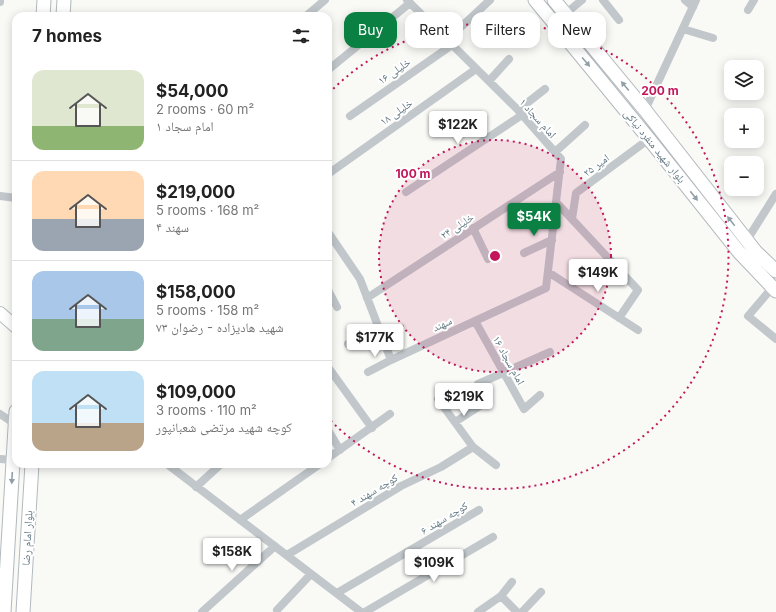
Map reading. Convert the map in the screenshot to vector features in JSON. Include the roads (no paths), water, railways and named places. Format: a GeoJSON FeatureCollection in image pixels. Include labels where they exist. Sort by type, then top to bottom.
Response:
{"type":"FeatureCollection","features":[{"type":"Feature","properties":{"kind":"main road"},"geometry":{"type":"LineString","coordinates":[[43,12],[44,0]]}},
{"type":"Feature","properties":{"kind":"main road"},"geometry":{"type":"LineString","coordinates":[[63,12],[64,0]]}},
{"type":"Feature","properties":{"kind":"main road","name":"بلوار شهید منفرد نیاکی"},"geometry":{"type":"LineString","coordinates":[[535,0],[739,252],[774,289]]}},
{"type":"Feature","properties":{"kind":"main road","name":"بلوار شهید منفرد نیاکی"},"geometry":{"type":"LineString","coordinates":[[554,0],[563,12]]}},
{"type":"Feature","properties":{"kind":"main road","name":"بلوار شهید منفرد نیاکی"},"geometry":{"type":"LineString","coordinates":[[593,48],[645,110],[747,240],[776,271]]}},
{"type":"Feature","properties":{"kind":"main road"},"geometry":{"type":"LineString","coordinates":[[649,139],[661,130]]}},
{"type":"Feature","properties":{"kind":"main road"},"geometry":{"type":"LineString","coordinates":[[0,313],[12,324]]}},
{"type":"Feature","properties":{"kind":"main road","name":"بلوار امام رضا"},"geometry":{"type":"LineString","coordinates":[[4,612],[7,460],[12,438]]}},
{"type":"Feature","properties":{"kind":"main road","name":"بلوار امام رضا"},"geometry":{"type":"LineString","coordinates":[[23,612],[32,468]]}},
{"type":"Feature","properties":{"kind":"street"},"geometry":{"type":"LineString","coordinates":[[311,12],[325,0]]}},
{"type":"Feature","properties":{"kind":"street","name":"خلیلی ۱۶"},"geometry":{"type":"LineString","coordinates":[[463,28],[490,0]]}},
{"type":"Feature","properties":{"kind":"street"},"geometry":{"type":"LineString","coordinates":[[567,12],[582,0]]}},
{"type":"Feature","properties":{"kind":"street"},"geometry":{"type":"LineString","coordinates":[[603,0],[619,20]]}},
{"type":"Feature","properties":{"kind":"street"},"geometry":{"type":"LineString","coordinates":[[645,110],[694,3],[685,0]]}},
{"type":"Feature","properties":{"kind":"street"},"geometry":{"type":"LineString","coordinates":[[748,10],[754,0]]}},
{"type":"Feature","properties":{"kind":"street"},"geometry":{"type":"LineString","coordinates":[[332,67],[408,1]]}},
{"type":"Feature","properties":{"kind":"street","name":"امام سجاد ۱"},"geometry":{"type":"LineString","coordinates":[[408,1],[419,12]]}},
{"type":"Feature","properties":{"kind":"street"},"geometry":{"type":"LineString","coordinates":[[683,29],[713,38]]}},
{"type":"Feature","properties":{"kind":"street","name":"خلیلی ۱۶"},"geometry":{"type":"LineString","coordinates":[[350,116],[441,48]]}},
{"type":"Feature","properties":{"kind":"street","name":"امام سجاد ۱"},"geometry":{"type":"LineString","coordinates":[[455,48],[520,113],[561,159],[546,288]]}},
{"type":"Feature","properties":{"kind":"street"},"geometry":{"type":"LineString","coordinates":[[488,81],[509,59]]}},
{"type":"Feature","properties":{"kind":"street","name":"خلیلی ۱۸"},"geometry":{"type":"LineString","coordinates":[[332,171],[476,69]]}},
{"type":"Feature","properties":{"kind":"street"},"geometry":{"type":"LineString","coordinates":[[406,192],[520,113],[545,89]]}},
{"type":"Feature","properties":{"kind":"street"},"geometry":{"type":"LineString","coordinates":[[555,152],[586,125]]}},
{"type":"Feature","properties":{"kind":"street","name":"امیر ۲۵"},"geometry":{"type":"LineString","coordinates":[[572,219],[576,193],[649,139]]}},
{"type":"Feature","properties":{"kind":"street","name":"خلیلی ۲۴"},"geometry":{"type":"LineString","coordinates":[[367,298],[560,172]]}},
{"type":"Feature","properties":{"kind":"street"},"geometry":{"type":"LineString","coordinates":[[747,240],[776,194]]}},
{"type":"Feature","properties":{"kind":"street"},"geometry":{"type":"LineString","coordinates":[[0,196],[12,198]]}},
{"type":"Feature","properties":{"kind":"street"},"geometry":{"type":"LineString","coordinates":[[556,202],[638,290],[619,318]]}},
{"type":"Feature","properties":{"kind":"street"},"geometry":{"type":"LineString","coordinates":[[473,228],[488,259]]}},
{"type":"Feature","properties":{"kind":"street"},"geometry":{"type":"LineString","coordinates":[[332,238],[360,278],[391,360]]}},
{"type":"Feature","properties":{"kind":"street"},"geometry":{"type":"LineString","coordinates":[[524,253],[552,240]]}},
{"type":"Feature","properties":{"kind":"street"},"geometry":{"type":"LineString","coordinates":[[548,272],[638,330]]}},
{"type":"Feature","properties":{"kind":"street","name":"سهند"},"geometry":{"type":"LineString","coordinates":[[368,372],[546,288]]}},
{"type":"Feature","properties":{"kind":"street"},"geometry":{"type":"LineString","coordinates":[[774,289],[748,316],[776,339]]}},
{"type":"Feature","properties":{"kind":"street"},"geometry":{"type":"LineString","coordinates":[[332,298],[337,307]]}},
{"type":"Feature","properties":{"kind":"street","name":"امام سجاد ۱۶"},"geometry":{"type":"LineString","coordinates":[[475,321],[524,409],[540,395]]}},
{"type":"Feature","properties":{"kind":"street"},"geometry":{"type":"LineString","coordinates":[[348,344],[381,336]]}},
{"type":"Feature","properties":{"kind":"street"},"geometry":{"type":"LineString","coordinates":[[478,384],[550,352]]}},
{"type":"Feature","properties":{"kind":"street"},"geometry":{"type":"LineString","coordinates":[[332,373],[372,428]]}},
{"type":"Feature","properties":{"kind":"street"},"geometry":{"type":"LineString","coordinates":[[438,399],[473,446],[496,465]]}},
{"type":"Feature","properties":{"kind":"street"},"geometry":{"type":"LineString","coordinates":[[455,422],[483,404]]}},
{"type":"Feature","properties":{"kind":"street"},"geometry":{"type":"LineString","coordinates":[[0,414],[12,422]]}},
{"type":"Feature","properties":{"kind":"street"},"geometry":{"type":"LineString","coordinates":[[332,455],[390,414]]}},
{"type":"Feature","properties":{"kind":"street"},"geometry":{"type":"LineString","coordinates":[[332,437],[340,450]]}},
{"type":"Feature","properties":{"kind":"street","name":"کوچه سهند ۴"},"geometry":{"type":"LineString","coordinates":[[287,555],[401,486],[441,467],[473,446]]}},
{"type":"Feature","properties":{"kind":"street"},"geometry":{"type":"LineString","coordinates":[[172,468],[362,612]]}},
{"type":"Feature","properties":{"kind":"street"},"geometry":{"type":"LineString","coordinates":[[196,487],[217,468]]}},
{"type":"Feature","properties":{"kind":"street"},"geometry":{"type":"LineString","coordinates":[[240,520],[314,468]]}},
{"type":"Feature","properties":{"kind":"street","name":"کوچه سهند ۶"},"geometry":{"type":"LineString","coordinates":[[337,593],[479,510]]}},
{"type":"Feature","properties":{"kind":"street"},"geometry":{"type":"LineString","coordinates":[[365,612],[493,537]]}},
{"type":"Feature","properties":{"kind":"street"},"geometry":{"type":"LineString","coordinates":[[202,612],[275,546]]}},
{"type":"Feature","properties":{"kind":"street"},"geometry":{"type":"LineString","coordinates":[[277,610],[311,574]]}},
{"type":"Feature","properties":{"kind":"street"},"geometry":{"type":"LineString","coordinates":[[478,612],[501,596],[512,582]]}},
{"type":"Feature","properties":{"kind":"street"},"geometry":{"type":"LineString","coordinates":[[522,612],[541,592]]}},
{"type":"Feature","properties":{"kind":"street"},"geometry":{"type":"LineString","coordinates":[[501,596],[517,612]]}}]}
